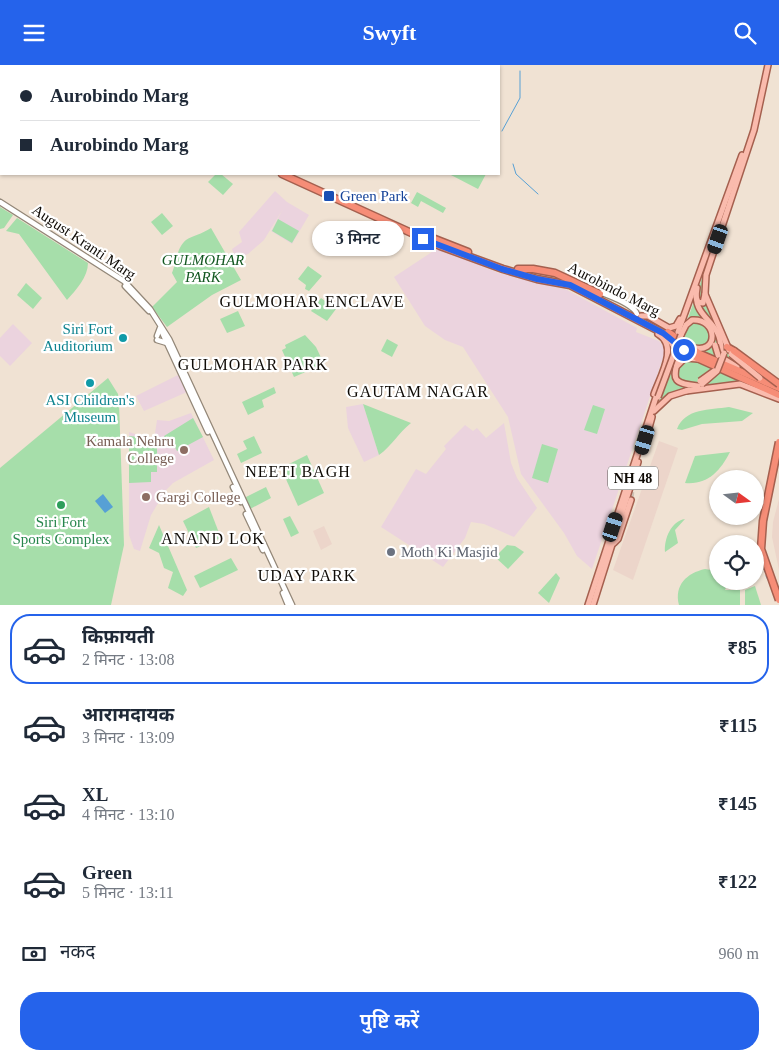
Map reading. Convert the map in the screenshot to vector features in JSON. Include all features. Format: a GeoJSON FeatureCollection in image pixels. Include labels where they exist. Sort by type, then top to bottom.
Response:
{"type":"FeatureCollection","features":[{"type":"Feature","properties":{"kind":"highway","name":"Aurobindo Marg"},"geometry":{"type":"LineString","coordinates":[[284,175],[486,265],[524,271],[542,270],[599,294],[685,344],[700,355],[751,377],[779,386]]}},
{"type":"Feature","properties":{"kind":"highway","name":"Aurobindo Marg"},"geometry":{"type":"LineString","coordinates":[[293,175],[400,225],[491,261],[524,271]]}},
{"type":"Feature","properties":{"kind":"highway","name":"Aurobindo Marg"},"geometry":{"type":"LineString","coordinates":[[561,279],[570,285],[640,317],[684,350],[705,363],[767,392],[779,395]]}},
{"type":"Feature","properties":{"kind":"highway"},"geometry":{"type":"LineString","coordinates":[[723,351],[733,352],[779,386]]}},
{"type":"Feature","properties":{"kind":"highway"},"geometry":{"type":"LineString","coordinates":[[779,442],[762,521],[761,549],[779,600]]}},
{"type":"Feature","properties":{"kind":"highway"},"geometry":{"type":"LineString","coordinates":[[779,466],[768,508],[763,543],[765,556],[779,594]]}},
{"type":"Feature","properties":{"kind":"main road"},"geometry":{"type":"LineString","coordinates":[[654,411],[700,273],[752,127],[767,65]]}},
{"type":"Feature","properties":{"kind":"main road"},"geometry":{"type":"LineString","coordinates":[[696,296],[698,302],[702,303],[705,301],[706,275],[759,113],[767,65]]}},
{"type":"Feature","properties":{"kind":"main road","name":"August Kranti Marg"},"geometry":{"type":"LineString","coordinates":[[0,203],[116,279],[148,311],[160,328],[290,605]]}},
{"type":"Feature","properties":{"kind":"main road","name":"August Kranti Marg"},"geometry":{"type":"LineString","coordinates":[[0,203],[118,277],[150,309],[169,339],[290,605]]}},
{"type":"Feature","properties":{"kind":"main road"},"geometry":{"type":"LineString","coordinates":[[700,273],[696,296],[699,310],[717,329],[723,351]]}},
{"type":"Feature","properties":{"kind":"main road"},"geometry":{"type":"LineString","coordinates":[[646,423],[668,346],[662,336],[646,327],[640,317],[648,316],[668,327],[676,326],[691,288],[700,273]]}},
{"type":"Feature","properties":{"kind":"main road"},"geometry":{"type":"LineString","coordinates":[[654,411],[668,397],[700,384],[716,367],[723,351],[723,338],[705,294]]}},
{"type":"Feature","properties":{"kind":"main road"},"geometry":{"type":"LineString","coordinates":[[646,423],[684,324],[694,317],[706,320],[714,331],[715,345],[751,377]]}},
{"type":"Feature","properties":{"kind":"main road"},"geometry":{"type":"LineString","coordinates":[[684,324],[692,321],[701,321],[709,327],[713,336],[710,344],[703,348],[685,344]]}},
{"type":"Feature","properties":{"kind":"main road"},"geometry":{"type":"LineString","coordinates":[[160,328],[157,338],[167,343]]}},
{"type":"Feature","properties":{"kind":"main road"},"geometry":{"type":"LineString","coordinates":[[663,333],[678,353],[674,370],[676,378],[684,384],[700,384]]}},
{"type":"Feature","properties":{"kind":"main road"},"geometry":{"type":"LineString","coordinates":[[733,352],[760,379],[779,386]]}},
{"type":"Feature","properties":{"kind":"main road"},"geometry":{"type":"LineString","coordinates":[[700,384],[682,380],[677,374],[677,367],[681,360],[688,358],[705,363]]}},
{"type":"Feature","properties":{"kind":"main road"},"geometry":{"type":"LineString","coordinates":[[686,391],[740,384],[767,392],[779,399]]}},
{"type":"Feature","properties":{"kind":"main road","name":"NH 48"},"geometry":{"type":"LineString","coordinates":[[588,605],[603,550],[610,544],[654,411]]}},
{"type":"Feature","properties":{"kind":"main road","name":"NH 48"},"geometry":{"type":"LineString","coordinates":[[593,605],[646,423]]}},
{"type":"Feature","properties":{"kind":"main road"},"geometry":{"type":"LineString","coordinates":[[621,496],[607,537],[610,544],[618,539],[631,500]]}},
{"type":"Feature","properties":{"kind":"shaded area"},"geometry":{"type":"Polygon","coordinates":[[[275,191],[287,202],[309,215],[292,244],[271,231],[283,209],[264,240],[248,254],[236,259],[232,249],[242,242],[239,232],[275,191]]]}},
{"type":"Feature","properties":{"kind":"shaded area"},"geometry":{"type":"Polygon","coordinates":[[[438,248],[499,273],[567,290],[637,328],[636,332],[659,341],[666,349],[592,569],[577,556],[564,533],[521,474],[508,417],[463,347],[445,340],[425,326],[394,277],[438,248]]]}},
{"type":"Feature","properties":{"kind":"shaded area"},"geometry":{"type":"Polygon","coordinates":[[[13,324],[32,343],[10,366],[0,356],[0,338],[13,324]]]}},
{"type":"Feature","properties":{"kind":"shaded area"},"geometry":{"type":"Polygon","coordinates":[[[180,374],[187,392],[144,411],[136,396],[180,374]]]}},
{"type":"Feature","properties":{"kind":"shaded area"},"geometry":{"type":"Polygon","coordinates":[[[363,404],[379,455],[364,462],[348,428],[346,407],[363,404]]]}},
{"type":"Feature","properties":{"kind":"shaded area"},"geometry":{"type":"Polygon","coordinates":[[[191,413],[214,460],[173,483],[166,490],[151,515],[140,551],[134,549],[129,535],[129,432],[154,440],[157,420],[169,421],[191,413]]]}},
{"type":"Feature","properties":{"kind":"shaded area"},"geometry":{"type":"Polygon","coordinates":[[[504,423],[511,463],[517,478],[537,508],[514,537],[484,524],[471,522],[465,538],[443,567],[381,527],[416,469],[426,474],[446,449],[444,446],[465,425],[473,431],[477,428],[486,438],[504,423]]]}},
{"type":"Feature","properties":{"kind":"shaded area"},"geometry":{"type":"Polygon","coordinates":[[[659,441],[678,448],[633,580],[613,570],[659,441]]]}},
{"type":"Feature","properties":{"kind":"shaded area"},"geometry":{"type":"Polygon","coordinates":[[[779,499],[779,570],[772,537],[773,522],[779,499]]]}},
{"type":"Feature","properties":{"kind":"shaded area"},"geometry":{"type":"Polygon","coordinates":[[[324,526],[332,544],[321,550],[313,531],[324,526]]]}},
{"type":"Feature","properties":{"kind":"green space"},"geometry":{"type":"Polygon","coordinates":[[[215,175],[222,175],[233,184],[223,195],[208,182],[215,175]]]}},
{"type":"Feature","properties":{"kind":"green space"},"geometry":{"type":"Polygon","coordinates":[[[451,175],[485,175],[478,189],[451,175]]]}},
{"type":"Feature","properties":{"kind":"green space"},"geometry":{"type":"Polygon","coordinates":[[[417,192],[446,208],[443,213],[421,201],[418,207],[411,203],[417,192]]]}},
{"type":"Feature","properties":{"kind":"green space"},"geometry":{"type":"Polygon","coordinates":[[[0,207],[13,215],[4,228],[0,229],[0,207]]]}},
{"type":"Feature","properties":{"kind":"green space"},"geometry":{"type":"Polygon","coordinates":[[[162,213],[173,226],[162,235],[151,222],[162,213]]]}},
{"type":"Feature","properties":{"kind":"green space"},"geometry":{"type":"Polygon","coordinates":[[[17,218],[88,263],[84,278],[67,300],[19,234],[6,231],[17,218]]]}},
{"type":"Feature","properties":{"kind":"green space"},"geometry":{"type":"Polygon","coordinates":[[[278,219],[299,231],[292,243],[272,231],[278,219]]]}},
{"type":"Feature","properties":{"kind":"green space","name":"GULMOHAR PARK"},"geometry":{"type":"Polygon","coordinates":[[[211,228],[241,280],[212,295],[167,327],[152,307],[177,282],[172,273],[183,243],[211,228]]]}},
{"type":"Feature","properties":{"kind":"green space"},"geometry":{"type":"Polygon","coordinates":[[[308,266],[322,276],[309,291],[305,289],[306,285],[298,279],[308,266]]]}},
{"type":"Feature","properties":{"kind":"green space"},"geometry":{"type":"Polygon","coordinates":[[[702,278],[730,350],[753,382],[670,392],[658,405],[702,278]]]}},
{"type":"Feature","properties":{"kind":"green space"},"geometry":{"type":"Polygon","coordinates":[[[26,283],[42,298],[33,309],[17,295],[26,283]]]}},
{"type":"Feature","properties":{"kind":"green space"},"geometry":{"type":"Polygon","coordinates":[[[321,298],[336,309],[327,321],[311,311],[321,298]]]}},
{"type":"Feature","properties":{"kind":"green space"},"geometry":{"type":"Polygon","coordinates":[[[238,311],[245,326],[227,333],[220,319],[238,311]]]}},
{"type":"Feature","properties":{"kind":"green space"},"geometry":{"type":"Polygon","coordinates":[[[305,335],[316,347],[324,364],[294,377],[282,350],[286,348],[285,345],[305,335]]]}},
{"type":"Feature","properties":{"kind":"green space"},"geometry":{"type":"Polygon","coordinates":[[[387,339],[398,345],[392,357],[381,351],[387,339]]]}},
{"type":"Feature","properties":{"kind":"green space","name":"Siri Fort Sports Complex"},"geometry":{"type":"Polygon","coordinates":[[[108,378],[118,394],[119,403],[124,545],[111,605],[0,605],[0,468],[108,378]]]}},
{"type":"Feature","properties":{"kind":"green space"},"geometry":{"type":"Polygon","coordinates":[[[274,387],[276,393],[262,400],[264,407],[248,415],[242,402],[274,387]]]}},
{"type":"Feature","properties":{"kind":"green space"},"geometry":{"type":"Polygon","coordinates":[[[363,404],[411,423],[379,455],[363,404]]]}},
{"type":"Feature","properties":{"kind":"green space"},"geometry":{"type":"Polygon","coordinates":[[[593,405],[605,409],[597,434],[584,430],[593,405]]]}},
{"type":"Feature","properties":{"kind":"green space"},"geometry":{"type":"Polygon","coordinates":[[[729,407],[753,413],[742,421],[702,424],[682,430],[677,429],[686,417],[699,411],[729,407]]]}},
{"type":"Feature","properties":{"kind":"green space"},"geometry":{"type":"Polygon","coordinates":[[[193,418],[203,437],[177,451],[171,440],[167,442],[164,436],[193,418]]]}},
{"type":"Feature","properties":{"kind":"green space"},"geometry":{"type":"Polygon","coordinates":[[[129,436],[140,437],[140,447],[157,447],[157,472],[151,472],[151,482],[129,483],[129,436]]]}},
{"type":"Feature","properties":{"kind":"green space"},"geometry":{"type":"Polygon","coordinates":[[[254,436],[262,453],[241,463],[237,454],[247,449],[243,441],[254,436]]]}},
{"type":"Feature","properties":{"kind":"green space"},"geometry":{"type":"Polygon","coordinates":[[[542,444],[558,449],[548,483],[532,478],[542,444]]]}},
{"type":"Feature","properties":{"kind":"green space"},"geometry":{"type":"Polygon","coordinates":[[[730,452],[718,470],[709,470],[709,477],[707,479],[700,482],[685,483],[695,456],[730,452]]]}},
{"type":"Feature","properties":{"kind":"green space"},"geometry":{"type":"Polygon","coordinates":[[[307,455],[324,493],[298,506],[281,468],[307,455]]]}},
{"type":"Feature","properties":{"kind":"green space"},"geometry":{"type":"Polygon","coordinates":[[[266,487],[271,498],[250,509],[244,498],[266,487]]]}},
{"type":"Feature","properties":{"kind":"green space"},"geometry":{"type":"Polygon","coordinates":[[[209,507],[221,538],[196,548],[183,521],[209,507]]]}},
{"type":"Feature","properties":{"kind":"green space"},"geometry":{"type":"Polygon","coordinates":[[[290,516],[299,533],[291,537],[283,519],[290,516]]]}},
{"type":"Feature","properties":{"kind":"green space"},"geometry":{"type":"Polygon","coordinates":[[[685,519],[675,530],[678,543],[665,552],[669,531],[680,520],[685,519]]]}},
{"type":"Feature","properties":{"kind":"green space"},"geometry":{"type":"Polygon","coordinates":[[[159,525],[187,590],[183,596],[168,588],[173,572],[164,568],[159,553],[149,548],[159,525]]]}},
{"type":"Feature","properties":{"kind":"green space"},"geometry":{"type":"Polygon","coordinates":[[[507,545],[515,546],[524,552],[508,569],[495,557],[507,545]]]}},
{"type":"Feature","properties":{"kind":"green space"},"geometry":{"type":"Polygon","coordinates":[[[231,558],[238,570],[200,588],[194,576],[231,558]]]}},
{"type":"Feature","properties":{"kind":"green space"},"geometry":{"type":"Polygon","coordinates":[[[709,570],[709,590],[740,590],[740,605],[679,605],[678,591],[680,586],[693,573],[709,570]]]}},
{"type":"Feature","properties":{"kind":"green space"},"geometry":{"type":"Polygon","coordinates":[[[556,573],[560,578],[549,603],[538,593],[556,573]]]}},
{"type":"Feature","properties":{"kind":"green space"},"geometry":{"type":"Polygon","coordinates":[[[745,590],[756,590],[761,605],[745,605],[745,590]]]}},
{"type":"Feature","properties":{"kind":"water"},"geometry":{"type":"Polygon","coordinates":[[[103,494],[113,507],[105,513],[95,501],[103,494]]]}},
{"type":"Feature","properties":{"kind":"waterway"},"geometry":{"type":"LineString","coordinates":[[502,131],[520,98],[520,71]]}},
{"type":"Feature","properties":{"kind":"waterway"},"geometry":{"type":"LineString","coordinates":[[513,164],[516,174],[538,194]]}},
{"type":"Feature","properties":{"kind":"waterway"},"geometry":{"type":"LineString","coordinates":[[766,576],[768,580]]}},
{"type":"Feature","properties":{"kind":"tunnel"},"geometry":{"type":"LineString","coordinates":[[627,488],[632,490],[631,500]]}},
{"type":"Feature","properties":{"kind":"place","name":"Green Park"},"geometry":{"type":"Point","coordinates":[329,196]}},
{"type":"Feature","properties":{"kind":"place","name":"Siri Fort Auditorium"},"geometry":{"type":"Point","coordinates":[123,338]}},
{"type":"Feature","properties":{"kind":"place","name":"ASI Children's Museum"},"geometry":{"type":"Point","coordinates":[90,383]}},
{"type":"Feature","properties":{"kind":"place","name":"Kamala Nehru College"},"geometry":{"type":"Point","coordinates":[184,450]}},
{"type":"Feature","properties":{"kind":"place","name":"Gargi College"},"geometry":{"type":"Point","coordinates":[146,497]}},
{"type":"Feature","properties":{"kind":"place","name":"Siri Fort Sports Complex"},"geometry":{"type":"Point","coordinates":[61,505]}},
{"type":"Feature","properties":{"kind":"place","name":"Moth Ki Masjid"},"geometry":{"type":"Point","coordinates":[391,552]}},
{"type":"Feature","properties":{"kind":"district","name":"GULMOHAR ENCLAVE"},"geometry":{"type":"Point","coordinates":[312,301]}},
{"type":"Feature","properties":{"kind":"district","name":"GULMOHAR PARK"},"geometry":{"type":"Point","coordinates":[253,364]}},
{"type":"Feature","properties":{"kind":"district","name":"GAUTAM NAGAR"},"geometry":{"type":"Point","coordinates":[418,391]}},
{"type":"Feature","properties":{"kind":"district","name":"NEETI BAGH"},"geometry":{"type":"Point","coordinates":[298,471]}},
{"type":"Feature","properties":{"kind":"district","name":"ANAND LOK"},"geometry":{"type":"Point","coordinates":[213,538]}},
{"type":"Feature","properties":{"kind":"district","name":"UDAY PARK"},"geometry":{"type":"Point","coordinates":[307,575]}},
{"type":"Feature","properties":{"kind":"route"},"geometry":{"type":"LineString","coordinates":[[423,239],[502,269],[522,273],[537,279],[570,285],[663,333],[684,350]]}}]}
